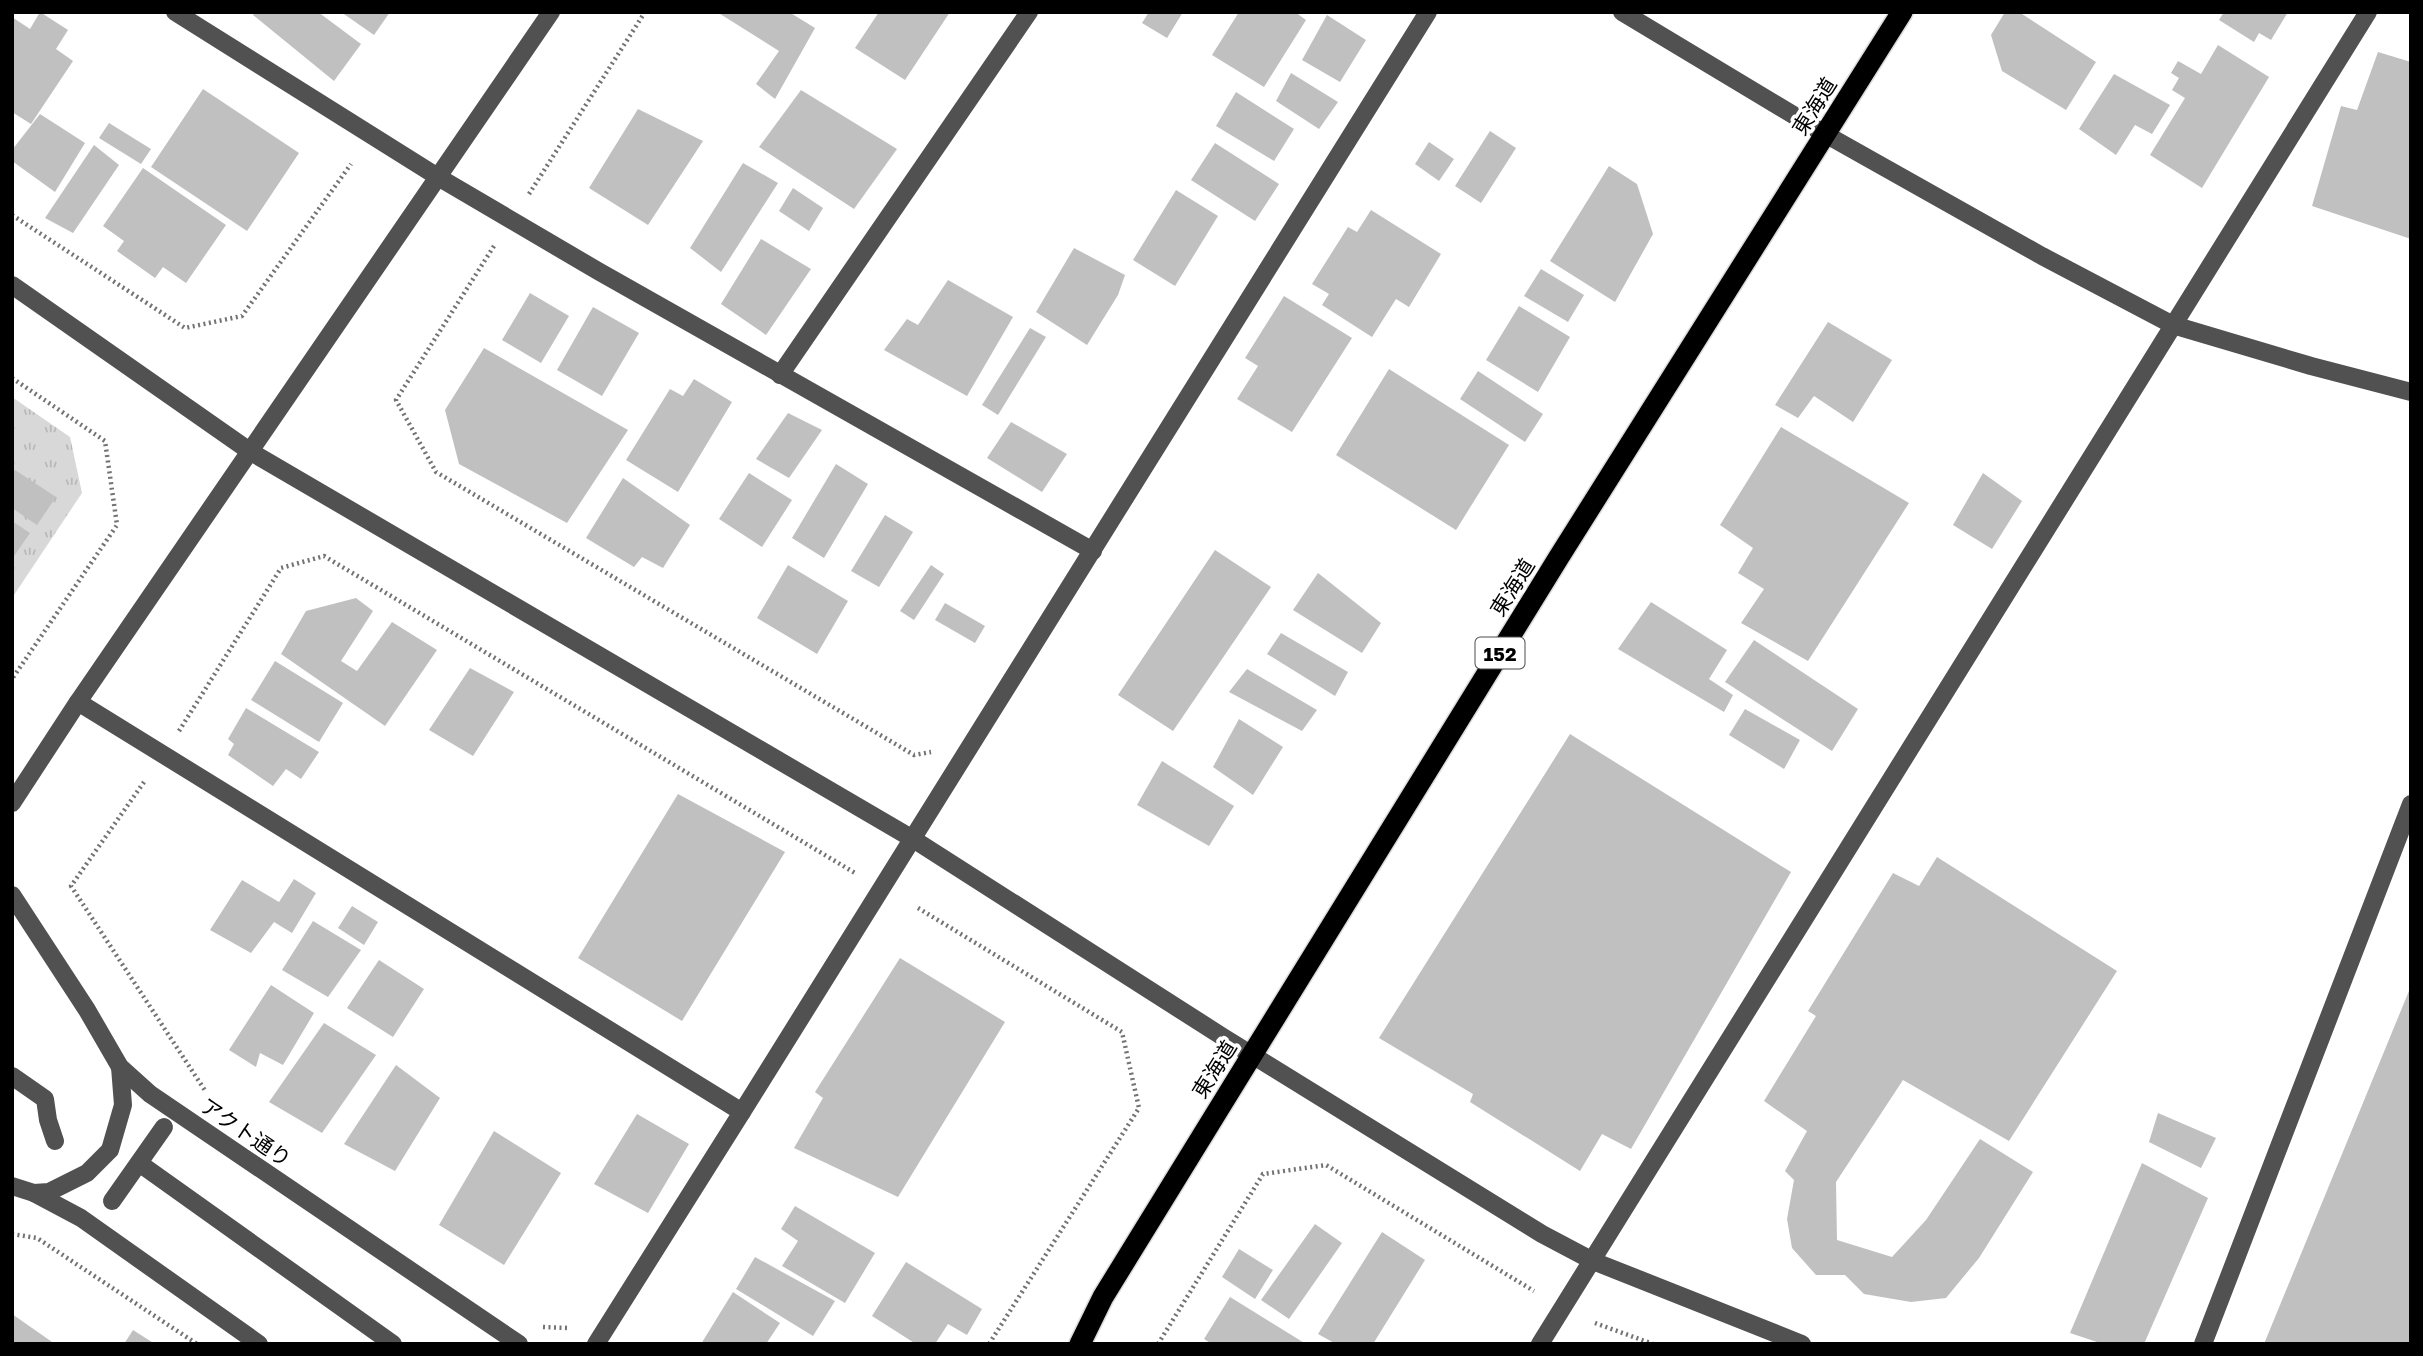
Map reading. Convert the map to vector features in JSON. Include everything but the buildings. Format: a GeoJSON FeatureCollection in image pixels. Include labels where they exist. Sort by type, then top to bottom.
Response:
{"type":"FeatureCollection","features":[{"type":"Feature","properties":{"kind":"highway","name":"東海道"},"geometry":{"type":"LineString","coordinates":[[1080,1344],[1103,1297],[1252,1055],[1567,545],[1902,12]]}},
{"type":"Feature","properties":{"kind":"highway","name":"東海道"},"geometry":{"type":"LineString","coordinates":[[1063,1344],[1103,1297]]}},
{"type":"Feature","properties":{"kind":"street"},"geometry":{"type":"LineString","coordinates":[[175,12],[438,177],[780,375],[1093,551]]}},
{"type":"Feature","properties":{"kind":"street"},"geometry":{"type":"LineString","coordinates":[[12,803],[78,702],[551,12]]}},
{"type":"Feature","properties":{"kind":"street"},"geometry":{"type":"LineString","coordinates":[[780,375],[1029,12]]}},
{"type":"Feature","properties":{"kind":"street"},"geometry":{"type":"LineString","coordinates":[[596,1344],[1428,12]]}},
{"type":"Feature","properties":{"kind":"street"},"geometry":{"type":"LineString","coordinates":[[1622,12],[1825,134],[2042,256],[2173,325],[2411,392]]}},
{"type":"Feature","properties":{"kind":"street"},"geometry":{"type":"LineString","coordinates":[[1540,1344],[2368,12]]}},
{"type":"Feature","properties":{"kind":"street"},"geometry":{"type":"LineString","coordinates":[[12,285],[251,452],[913,839],[1252,1055],[1542,1234],[1593,1261],[1802,1344]]}},
{"type":"Feature","properties":{"kind":"street"},"geometry":{"type":"LineString","coordinates":[[78,702],[742,1112]]}},
{"type":"Feature","properties":{"kind":"street"},"geometry":{"type":"LineString","coordinates":[[2203,1344],[2411,804]]}},
{"type":"Feature","properties":{"kind":"street","name":"アクト通り"},"geometry":{"type":"LineString","coordinates":[[12,895],[87,1010],[120,1067],[150,1094],[519,1344]]}},
{"type":"Feature","properties":{"kind":"street"},"geometry":{"type":"LineString","coordinates":[[34,1193],[49,1192],[87,1173],[110,1150],[123,1105],[120,1067]]}},
{"type":"Feature","properties":{"kind":"street"},"geometry":{"type":"LineString","coordinates":[[12,1076],[45,1099],[55,1141]]}},
{"type":"Feature","properties":{"kind":"street"},"geometry":{"type":"LineString","coordinates":[[112,1201],[164,1128]]}},
{"type":"Feature","properties":{"kind":"street"},"geometry":{"type":"LineString","coordinates":[[139,1163],[393,1344]]}},
{"type":"Feature","properties":{"kind":"street"},"geometry":{"type":"LineString","coordinates":[[12,1186],[34,1193],[82,1219],[258,1344]]}},
{"type":"Feature","properties":{"kind":"path"},"geometry":{"type":"LineString","coordinates":[[528,194],[645,12]]}},
{"type":"Feature","properties":{"kind":"path"},"geometry":{"type":"LineString","coordinates":[[12,215],[185,328],[243,316],[351,164]]}},
{"type":"Feature","properties":{"kind":"path"},"geometry":{"type":"LineString","coordinates":[[495,245],[397,400],[436,472],[914,755],[938,750]]}},
{"type":"Feature","properties":{"kind":"path"},"geometry":{"type":"LineString","coordinates":[[12,378],[105,441],[117,525],[12,679]]}},
{"type":"Feature","properties":{"kind":"path"},"geometry":{"type":"LineString","coordinates":[[177,734],[281,568],[324,556],[860,876]]}},
{"type":"Feature","properties":{"kind":"path"},"geometry":{"type":"LineString","coordinates":[[144,782],[71,886],[204,1091],[216,1098]]}},
{"type":"Feature","properties":{"kind":"path"},"geometry":{"type":"LineString","coordinates":[[918,908],[1122,1032],[1139,1108],[989,1344]]}},
{"type":"Feature","properties":{"kind":"path"},"geometry":{"type":"LineString","coordinates":[[1158,1344],[1263,1174],[1276,1172],[1326,1165],[1534,1291]]}},
{"type":"Feature","properties":{"kind":"path"},"geometry":{"type":"LineString","coordinates":[[12,1234],[37,1238],[197,1344]]}},
{"type":"Feature","properties":{"kind":"path"},"geometry":{"type":"LineString","coordinates":[[1595,1323],[1653,1344]]}},
{"type":"Feature","properties":{"kind":"path"},"geometry":{"type":"LineString","coordinates":[[540,1327],[574,1328]]}},
{"type":"Feature","properties":{"kind":"green space"},"geometry":{"type":"Polygon","coordinates":[[[12,397],[70,437],[82,493],[12,598],[12,397]]]}}]}
